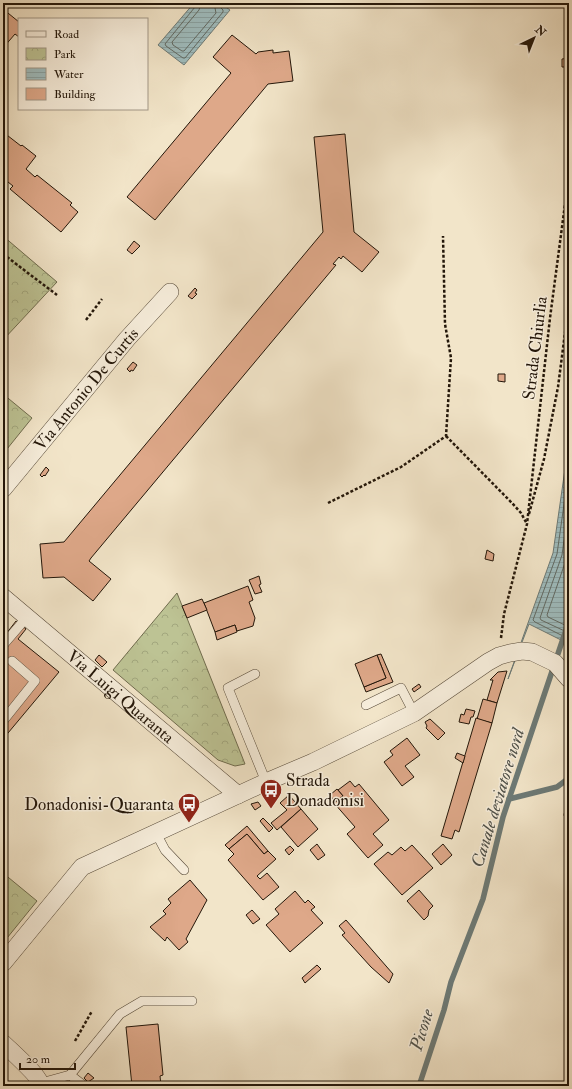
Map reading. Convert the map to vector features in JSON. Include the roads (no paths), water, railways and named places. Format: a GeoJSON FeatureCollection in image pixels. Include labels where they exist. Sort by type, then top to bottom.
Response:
{"type":"FeatureCollection","features":[{"type":"Feature","properties":{"kind":"street","name":"Via Antonio De Curtis"},"geometry":{"type":"LineString","coordinates":[[3,489],[132,333],[170,292]]}},
{"type":"Feature","properties":{"kind":"street","name":"Via Luigi Quaranta"},"geometry":{"type":"LineString","coordinates":[[3,597],[238,796]]}},
{"type":"Feature","properties":{"kind":"street"},"geometry":{"type":"LineString","coordinates":[[3,963],[82,867],[266,782],[313,762],[414,712],[499,656],[522,651],[532,652],[555,663],[569,679]]}},
{"type":"Feature","properties":{"kind":"street"},"geometry":{"type":"LineString","coordinates":[[3,1043],[34,1074],[41,1084]]}},
{"type":"Feature","properties":{"kind":"lane"},"geometry":{"type":"LineString","coordinates":[[3,645],[27,617]]}},
{"type":"Feature","properties":{"kind":"lane"},"geometry":{"type":"LineString","coordinates":[[3,721],[35,681],[12,661]]}},
{"type":"Feature","properties":{"kind":"lane"},"geometry":{"type":"LineString","coordinates":[[255,674],[228,688],[266,782]]}},
{"type":"Feature","properties":{"kind":"lane"},"geometry":{"type":"LineString","coordinates":[[366,705],[401,688],[414,712]]}},
{"type":"Feature","properties":{"kind":"lane"},"geometry":{"type":"LineString","coordinates":[[156,833],[165,850],[184,870]]}},
{"type":"Feature","properties":{"kind":"lane"},"geometry":{"type":"LineString","coordinates":[[41,1084],[70,1076],[120,1014],[142,1001],[192,1001]]}},
{"type":"Feature","properties":{"kind":"lane"},"geometry":{"type":"LineString","coordinates":[[70,1076],[86,1086]]}},
{"type":"Feature","properties":{"kind":"water"},"geometry":{"type":"Polygon","coordinates":[[[194,3],[220,3],[230,10],[184,65],[158,45],[194,3]]]}},
{"type":"Feature","properties":{"kind":"water"},"geometry":{"type":"Polygon","coordinates":[[[569,441],[569,644],[529,624],[508,679],[553,553],[569,441]]]}},
{"type":"Feature","properties":{"kind":"waterway","name":"Canale deviatore nord"},"geometry":{"type":"LineString","coordinates":[[419,1086],[444,1010],[451,982],[483,899],[503,817],[569,621]]}},
{"type":"Feature","properties":{"kind":"waterway"},"geometry":{"type":"LineString","coordinates":[[509,799],[557,787],[569,778]]}},
{"type":"Feature","properties":{"kind":"place","name":"Strada Donadonisi"},"geometry":{"type":"Point","coordinates":[271,810]}},
{"type":"Feature","properties":{"kind":"place","name":"Donadonisi-Quaranta"},"geometry":{"type":"Point","coordinates":[189,824]}},
{"type":"Feature","properties":{"kind":"water label","name":"Picone"},"geometry":{"type":"Point","coordinates":[422,1030]}}]}
